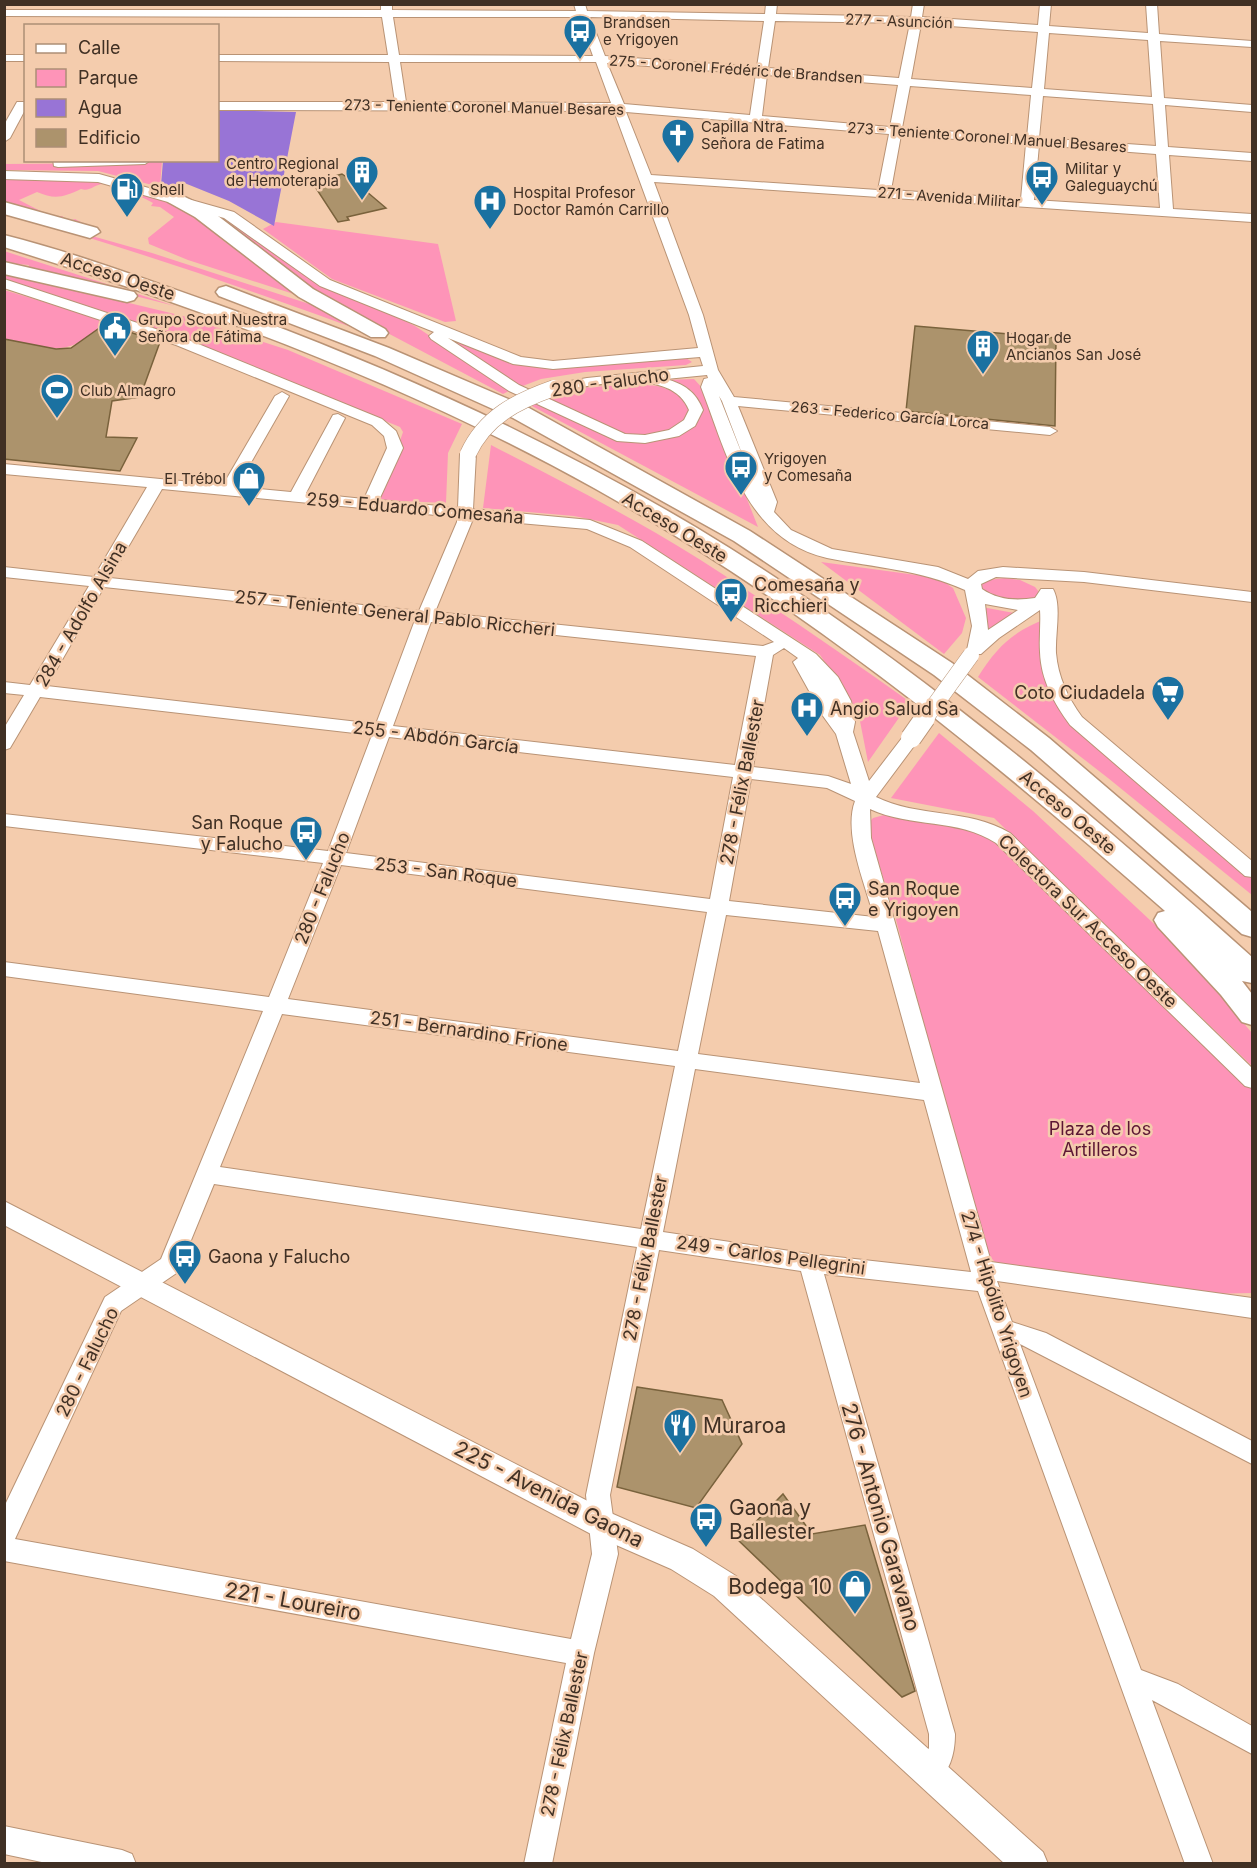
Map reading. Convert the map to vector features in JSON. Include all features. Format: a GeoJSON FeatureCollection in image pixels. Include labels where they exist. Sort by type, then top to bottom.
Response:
{"type":"FeatureCollection","features":[{"type":"Feature","properties":{"kind":"highway"},"geometry":{"type":"LineString","coordinates":[[175,198],[202,213],[306,293],[521,413]]}},
{"type":"Feature","properties":{"kind":"highway"},"geometry":{"type":"LineString","coordinates":[[4,208],[90,232]]}},
{"type":"Feature","properties":{"kind":"highway","name":"Acceso Oeste"},"geometry":{"type":"LineString","coordinates":[[4,223],[149,266],[277,310],[403,360],[521,413],[674,497],[822,587],[942,669],[1040,744],[1252,927]]}},
{"type":"Feature","properties":{"kind":"highway","name":"Acceso Oeste"},"geometry":{"type":"LineString","coordinates":[[4,241],[173,293],[389,378],[584,473],[718,552],[873,657],[1048,795],[1252,973]]}},
{"type":"Feature","properties":{"kind":"highway"},"geometry":{"type":"LineString","coordinates":[[4,268],[145,300],[205,317],[389,378]]}},
{"type":"Feature","properties":{"kind":"highway"},"geometry":{"type":"LineString","coordinates":[[1040,744],[1138,811],[1252,902]]}},
{"type":"Feature","properties":{"kind":"highway"},"geometry":{"type":"LineString","coordinates":[[1048,795],[1194,946],[1252,1014]]}},
{"type":"Feature","properties":{"kind":"main road","name":"225 - Avenida Gaona"},"geometry":{"type":"LineString","coordinates":[[4,1212],[603,1524],[682,1559],[725,1586],[931,1770],[1031,1863]]}},
{"type":"Feature","properties":{"kind":"street"},"geometry":{"type":"LineString","coordinates":[[755,120],[772,4]]}},
{"type":"Feature","properties":{"kind":"street"},"geometry":{"type":"LineString","coordinates":[[884,193],[919,4]]}},
{"type":"Feature","properties":{"kind":"street"},"geometry":{"type":"LineString","coordinates":[[1027,202],[1046,4]]}},
{"type":"Feature","properties":{"kind":"street"},"geometry":{"type":"LineString","coordinates":[[1151,4],[1151,37],[1167,212]]}},
{"type":"Feature","properties":{"kind":"street","name":"277 - Asunción"},"geometry":{"type":"LineString","coordinates":[[4,13],[178,9],[580,9],[916,20],[1252,44]]}},
{"type":"Feature","properties":{"kind":"street"},"geometry":{"type":"LineString","coordinates":[[386,9],[401,106]]}},
{"type":"Feature","properties":{"kind":"street"},"geometry":{"type":"LineString","coordinates":[[580,9],[645,177],[711,370],[729,401],[769,502],[766,514]]}},
{"type":"Feature","properties":{"kind":"street"},"geometry":{"type":"LineString","coordinates":[[4,58],[24,58]]}},
{"type":"Feature","properties":{"kind":"street","name":"275 - Coronel Frédéric de Brandsen"},"geometry":{"type":"LineString","coordinates":[[219,58],[601,59],[1252,108]]}},
{"type":"Feature","properties":{"kind":"street"},"geometry":{"type":"LineString","coordinates":[[4,105],[23,105],[4,138]]}},
{"type":"Feature","properties":{"kind":"street","name":"273 - Teniente Coronel Manuel Besares"},"geometry":{"type":"LineString","coordinates":[[219,106],[619,107],[755,120],[1252,157]]}},
{"type":"Feature","properties":{"kind":"street"},"geometry":{"type":"LineString","coordinates":[[4,162],[63,162]]}},
{"type":"Feature","properties":{"kind":"street"},"geometry":{"type":"LineString","coordinates":[[4,175],[88,177],[175,198],[234,218],[326,283],[510,358],[541,365],[706,352]]}},
{"type":"Feature","properties":{"kind":"street","name":"271 - Avenida Militar"},"geometry":{"type":"LineString","coordinates":[[645,177],[1252,218]]}},
{"type":"Feature","properties":{"kind":"street"},"geometry":{"type":"LineString","coordinates":[[4,284],[181,342],[377,422],[391,434],[395,448],[369,505]]}},
{"type":"Feature","properties":{"kind":"street"},"geometry":{"type":"LineString","coordinates":[[403,314],[502,381],[608,434],[633,439],[656,438],[674,433],[690,423],[696,410],[688,395],[675,386],[640,376]]}},
{"type":"Feature","properties":{"kind":"street"},"geometry":{"type":"LineString","coordinates":[[711,370],[708,387],[751,495],[779,528],[798,541],[828,553],[938,572],[973,589],[987,599],[1007,604],[1043,598],[1075,584],[1103,580]]}},
{"type":"Feature","properties":{"kind":"street","name":"280 - Falucho"},"geometry":{"type":"LineString","coordinates":[[4,1535],[113,1304],[119,1297],[163,1273],[170,1265],[335,858],[425,616],[466,514],[468,454],[479,433],[497,415],[523,399],[554,388],[640,376],[711,370]]}},
{"type":"Feature","properties":{"kind":"street"},"geometry":{"type":"LineString","coordinates":[[227,491],[282,396]]}},
{"type":"Feature","properties":{"kind":"street","name":"263 - Federico García Lorca"},"geometry":{"type":"LineString","coordinates":[[729,401],[1050,431]]}},
{"type":"Feature","properties":{"kind":"street"},"geometry":{"type":"LineString","coordinates":[[296,497],[338,418]]}},
{"type":"Feature","properties":{"kind":"street","name":"259 - Eduardo Comesaña"},"geometry":{"type":"LineString","coordinates":[[4,469],[369,505],[573,522],[620,536],[636,544],[780,648]]}},
{"type":"Feature","properties":{"kind":"street","name":"284 - Adolfo Alsina"},"geometry":{"type":"LineString","coordinates":[[4,744],[157,484]]}},
{"type":"Feature","properties":{"kind":"street"},"geometry":{"type":"LineString","coordinates":[[867,560],[888,558],[1252,597]]}},
{"type":"Feature","properties":{"kind":"street","name":"257 - Teniente General Pablo Riccheri"},"geometry":{"type":"LineString","coordinates":[[4,572],[425,616],[780,648]]}},
{"type":"Feature","properties":{"kind":"street"},"geometry":{"type":"LineString","coordinates":[[974,652],[980,626],[973,589],[976,579],[1004,572],[1041,584],[1043,598],[1050,611],[1048,652],[1052,676],[1062,702],[1076,721],[1252,871]]}},
{"type":"Feature","properties":{"kind":"street"},"geometry":{"type":"LineString","coordinates":[[865,798],[974,652],[1043,598]]}},
{"type":"Feature","properties":{"kind":"street","name":"274 - Hipólito Yrigoyen"},"geometry":{"type":"LineString","coordinates":[[780,648],[814,677],[831,720],[844,732],[865,798],[860,812],[862,838],[984,1277],[1199,1863]]}},
{"type":"Feature","properties":{"kind":"street","name":"278 - Félix Ballester"},"geometry":{"type":"LineString","coordinates":[[538,1863],[581,1653],[605,1554],[598,1495],[745,773],[780,648]]}},
{"type":"Feature","properties":{"kind":"street","name":"255 - Abdón García"},"geometry":{"type":"LineString","coordinates":[[4,687],[828,782],[865,798]]}},
{"type":"Feature","properties":{"kind":"street","name":"Colectora Sur Acceso Oeste"},"geometry":{"type":"LineString","coordinates":[[865,798],[896,812],[965,821],[995,832],[1252,1080]]}},
{"type":"Feature","properties":{"kind":"street","name":"253 - San Roque"},"geometry":{"type":"LineString","coordinates":[[4,820],[335,858],[718,907],[887,925]]}},
{"type":"Feature","properties":{"kind":"street","name":"251 - Bernardino Frione"},"geometry":{"type":"LineString","coordinates":[[4,969],[933,1093]]}},
{"type":"Feature","properties":{"kind":"street","name":"249 - Carlos Pellegrini"},"geometry":{"type":"LineString","coordinates":[[207,1174],[650,1237],[810,1263],[975,1282],[993,1271],[1252,1306]]}},
{"type":"Feature","properties":{"kind":"street","name":"276 - Antonio Garavano"},"geometry":{"type":"LineString","coordinates":[[810,1263],[942,1734],[942,1751],[931,1770]]}},
{"type":"Feature","properties":{"kind":"street"},"geometry":{"type":"LineString","coordinates":[[1003,1329],[1038,1340],[1252,1453]]}},
{"type":"Feature","properties":{"kind":"street","name":"221 - Loureiro"},"geometry":{"type":"LineString","coordinates":[[4,1549],[581,1653]]}},
{"type":"Feature","properties":{"kind":"street"},"geometry":{"type":"LineString","coordinates":[[1132,1680],[1169,1693],[1252,1742]]}},
{"type":"Feature","properties":{"kind":"street"},"geometry":{"type":"LineString","coordinates":[[4,1840],[122,1863]]}},
{"type":"Feature","properties":{"kind":"green space"},"geometry":{"type":"Polygon","coordinates":[[[162,162],[160,187],[98,171],[5,170],[5,164],[162,162]]]}},
{"type":"Feature","properties":{"kind":"green space"},"geometry":{"type":"Polygon","coordinates":[[[4,177],[85,180],[112,184],[164,198],[188,209],[211,224],[208,228],[224,236],[220,238],[229,245],[240,248],[303,297],[188,260],[149,244],[148,238],[174,217],[160,207],[151,206],[153,203],[128,191],[103,184],[59,196],[37,192],[19,200],[52,217],[63,216],[60,220],[67,222],[75,219],[98,231],[93,232],[5,206],[4,177]]]}},
{"type":"Feature","properties":{"kind":"green space"},"geometry":{"type":"Polygon","coordinates":[[[203,209],[219,213],[290,262],[415,326],[511,390],[503,394],[308,291],[203,209]]]}},
{"type":"Feature","properties":{"kind":"green space"},"geometry":{"type":"Polygon","coordinates":[[[4,211],[152,253],[337,313],[381,338],[194,272],[4,211]]]}},
{"type":"Feature","properties":{"kind":"green space"},"geometry":{"type":"Polygon","coordinates":[[[276,222],[438,244],[456,321],[445,322],[332,279],[263,229],[276,222]]]}},
{"type":"Feature","properties":{"kind":"green space"},"geometry":{"type":"Polygon","coordinates":[[[4,251],[175,306],[27,269],[29,265],[5,263],[4,251]]]}},
{"type":"Feature","properties":{"kind":"green space"},"geometry":{"type":"Polygon","coordinates":[[[5,273],[183,316],[288,350],[462,424],[448,453],[446,503],[380,500],[403,432],[400,427],[173,335],[5,281],[5,273]]]}},
{"type":"Feature","properties":{"kind":"green space"},"geometry":{"type":"Polygon","coordinates":[[[4,290],[108,321],[81,341],[60,348],[5,339],[4,290]]]}},
{"type":"Feature","properties":{"kind":"green space"},"geometry":{"type":"Polygon","coordinates":[[[444,335],[531,367],[686,358],[692,362],[686,365],[585,372],[541,379],[520,387],[444,335]]]}},
{"type":"Feature","properties":{"kind":"green space"},"geometry":{"type":"Polygon","coordinates":[[[694,379],[704,390],[758,527],[530,405],[536,401],[644,442],[677,437],[696,423],[702,408],[691,390],[663,380],[694,379]]]}},
{"type":"Feature","properties":{"kind":"green space"},"geometry":{"type":"Polygon","coordinates":[[[653,385],[679,395],[690,405],[687,420],[670,431],[652,435],[634,435],[597,424],[544,398],[577,388],[653,385]]]}},
{"type":"Feature","properties":{"kind":"green space"},"geometry":{"type":"Polygon","coordinates":[[[491,445],[622,514],[699,559],[806,629],[910,702],[868,762],[858,711],[820,655],[618,525],[574,516],[483,508],[491,445]]]}},
{"type":"Feature","properties":{"kind":"green space"},"geometry":{"type":"Polygon","coordinates":[[[821,562],[938,578],[953,588],[966,618],[962,633],[944,654],[821,562]]]}},
{"type":"Feature","properties":{"kind":"green space"},"geometry":{"type":"Polygon","coordinates":[[[1005,578],[1020,580],[1035,587],[1039,592],[1034,602],[1016,603],[981,591],[979,586],[988,580],[1005,578]]]}},
{"type":"Feature","properties":{"kind":"green space"},"geometry":{"type":"Polygon","coordinates":[[[982,607],[1019,614],[984,636],[982,607]]]}},
{"type":"Feature","properties":{"kind":"green space"},"geometry":{"type":"Polygon","coordinates":[[[1046,619],[1051,689],[1119,767],[1252,878],[1252,895],[1108,778],[978,677],[1006,642],[1024,629],[1046,619]]]}},
{"type":"Feature","properties":{"kind":"green space"},"geometry":{"type":"Polygon","coordinates":[[[939,733],[1033,811],[1181,949],[1252,1033],[1252,1066],[994,818],[891,798],[939,733]]]}},
{"type":"Feature","properties":{"kind":"green space","name":"Plaza de los Artilleros"},"geometry":{"type":"Polygon","coordinates":[[[884,815],[972,827],[991,836],[1252,1089],[1252,1293],[1206,1294],[996,1263],[985,1252],[895,916],[867,825],[873,818],[884,815]]]}},
{"type":"Feature","properties":{"kind":"water"},"geometry":{"type":"Polygon","coordinates":[[[219,110],[296,112],[274,226],[229,201],[182,182],[177,182],[177,185],[161,185],[163,162],[219,162],[219,110]]]}},
{"type":"Feature","properties":{"kind":"building","name":"Centro Regional de Hemoterapia"},"geometry":{"type":"Polygon","coordinates":[[[342,174],[386,208],[347,217],[349,220],[338,222],[312,182],[342,174]]]}},
{"type":"Feature","properties":{"kind":"building","name":"Club Almagro"},"geometry":{"type":"Polygon","coordinates":[[[105,324],[160,342],[140,397],[112,401],[106,437],[137,438],[120,471],[4,459],[4,339],[56,349],[71,348],[105,324]]]}},
{"type":"Feature","properties":{"kind":"building","name":"Hogar de Ancianos San José"},"geometry":{"type":"Polygon","coordinates":[[[915,326],[1056,338],[1055,426],[906,411],[915,326]]]}},
{"type":"Feature","properties":{"kind":"building","name":"Muraroa"},"geometry":{"type":"Polygon","coordinates":[[[637,1387],[722,1400],[742,1444],[696,1508],[617,1487],[637,1387]]]}},
{"type":"Feature","properties":{"kind":"building","name":"Bodega 10"},"geometry":{"type":"Polygon","coordinates":[[[783,1494],[812,1534],[865,1525],[915,1691],[902,1697],[738,1540],[783,1494]]]}},
{"type":"Feature","properties":{"kind":"place","name":"Brandsen e Yrigoyen"},"geometry":{"type":"Point","coordinates":[580,60]}},
{"type":"Feature","properties":{"kind":"place","name":"Capilla Ntra. Señora de Fatima"},"geometry":{"type":"Point","coordinates":[678,164]}},
{"type":"Feature","properties":{"kind":"place","name":"Centro Regional de Hemoterapia"},"geometry":{"type":"Point","coordinates":[362,201]}},
{"type":"Feature","properties":{"kind":"place","name":"Militar y Galeguaychú"},"geometry":{"type":"Point","coordinates":[1042,206]}},
{"type":"Feature","properties":{"kind":"place","name":"Shell"},"geometry":{"type":"Point","coordinates":[127,218]}},
{"type":"Feature","properties":{"kind":"place","name":"Hospital Profesor Doctor Ramón Carrillo"},"geometry":{"type":"Point","coordinates":[490,230]}},
{"type":"Feature","properties":{"kind":"place","name":"Grupo Scout Nuestra Señora de Fátima"},"geometry":{"type":"Point","coordinates":[115,357]}},
{"type":"Feature","properties":{"kind":"place","name":"Hogar de Ancianos San José"},"geometry":{"type":"Point","coordinates":[983,375]}},
{"type":"Feature","properties":{"kind":"place","name":"Club Almagro"},"geometry":{"type":"Point","coordinates":[57,419]}},
{"type":"Feature","properties":{"kind":"place","name":"Yrigoyen y Comesaña"},"geometry":{"type":"Point","coordinates":[741,496]}},
{"type":"Feature","properties":{"kind":"place","name":"El Trébol"},"geometry":{"type":"Point","coordinates":[249,507]}},
{"type":"Feature","properties":{"kind":"place","name":"Comesaña y Ricchieri"},"geometry":{"type":"Point","coordinates":[731,623]}},
{"type":"Feature","properties":{"kind":"place","name":"Coto Ciudadela"},"geometry":{"type":"Point","coordinates":[1168,721]}},
{"type":"Feature","properties":{"kind":"place","name":"Angio Salud Sa"},"geometry":{"type":"Point","coordinates":[807,737]}},
{"type":"Feature","properties":{"kind":"place","name":"San Roque y Falucho"},"geometry":{"type":"Point","coordinates":[306,861]}},
{"type":"Feature","properties":{"kind":"place","name":"San Roque e Yrigoyen"},"geometry":{"type":"Point","coordinates":[845,927]}},
{"type":"Feature","properties":{"kind":"place","name":"Gaona y Falucho"},"geometry":{"type":"Point","coordinates":[185,1285]}},
{"type":"Feature","properties":{"kind":"place","name":"Muraroa"},"geometry":{"type":"Point","coordinates":[680,1454]}},
{"type":"Feature","properties":{"kind":"place","name":"Gaona y Ballester"},"geometry":{"type":"Point","coordinates":[706,1548]}},
{"type":"Feature","properties":{"kind":"place","name":"Bodega 10"},"geometry":{"type":"Point","coordinates":[855,1615]}}]}
